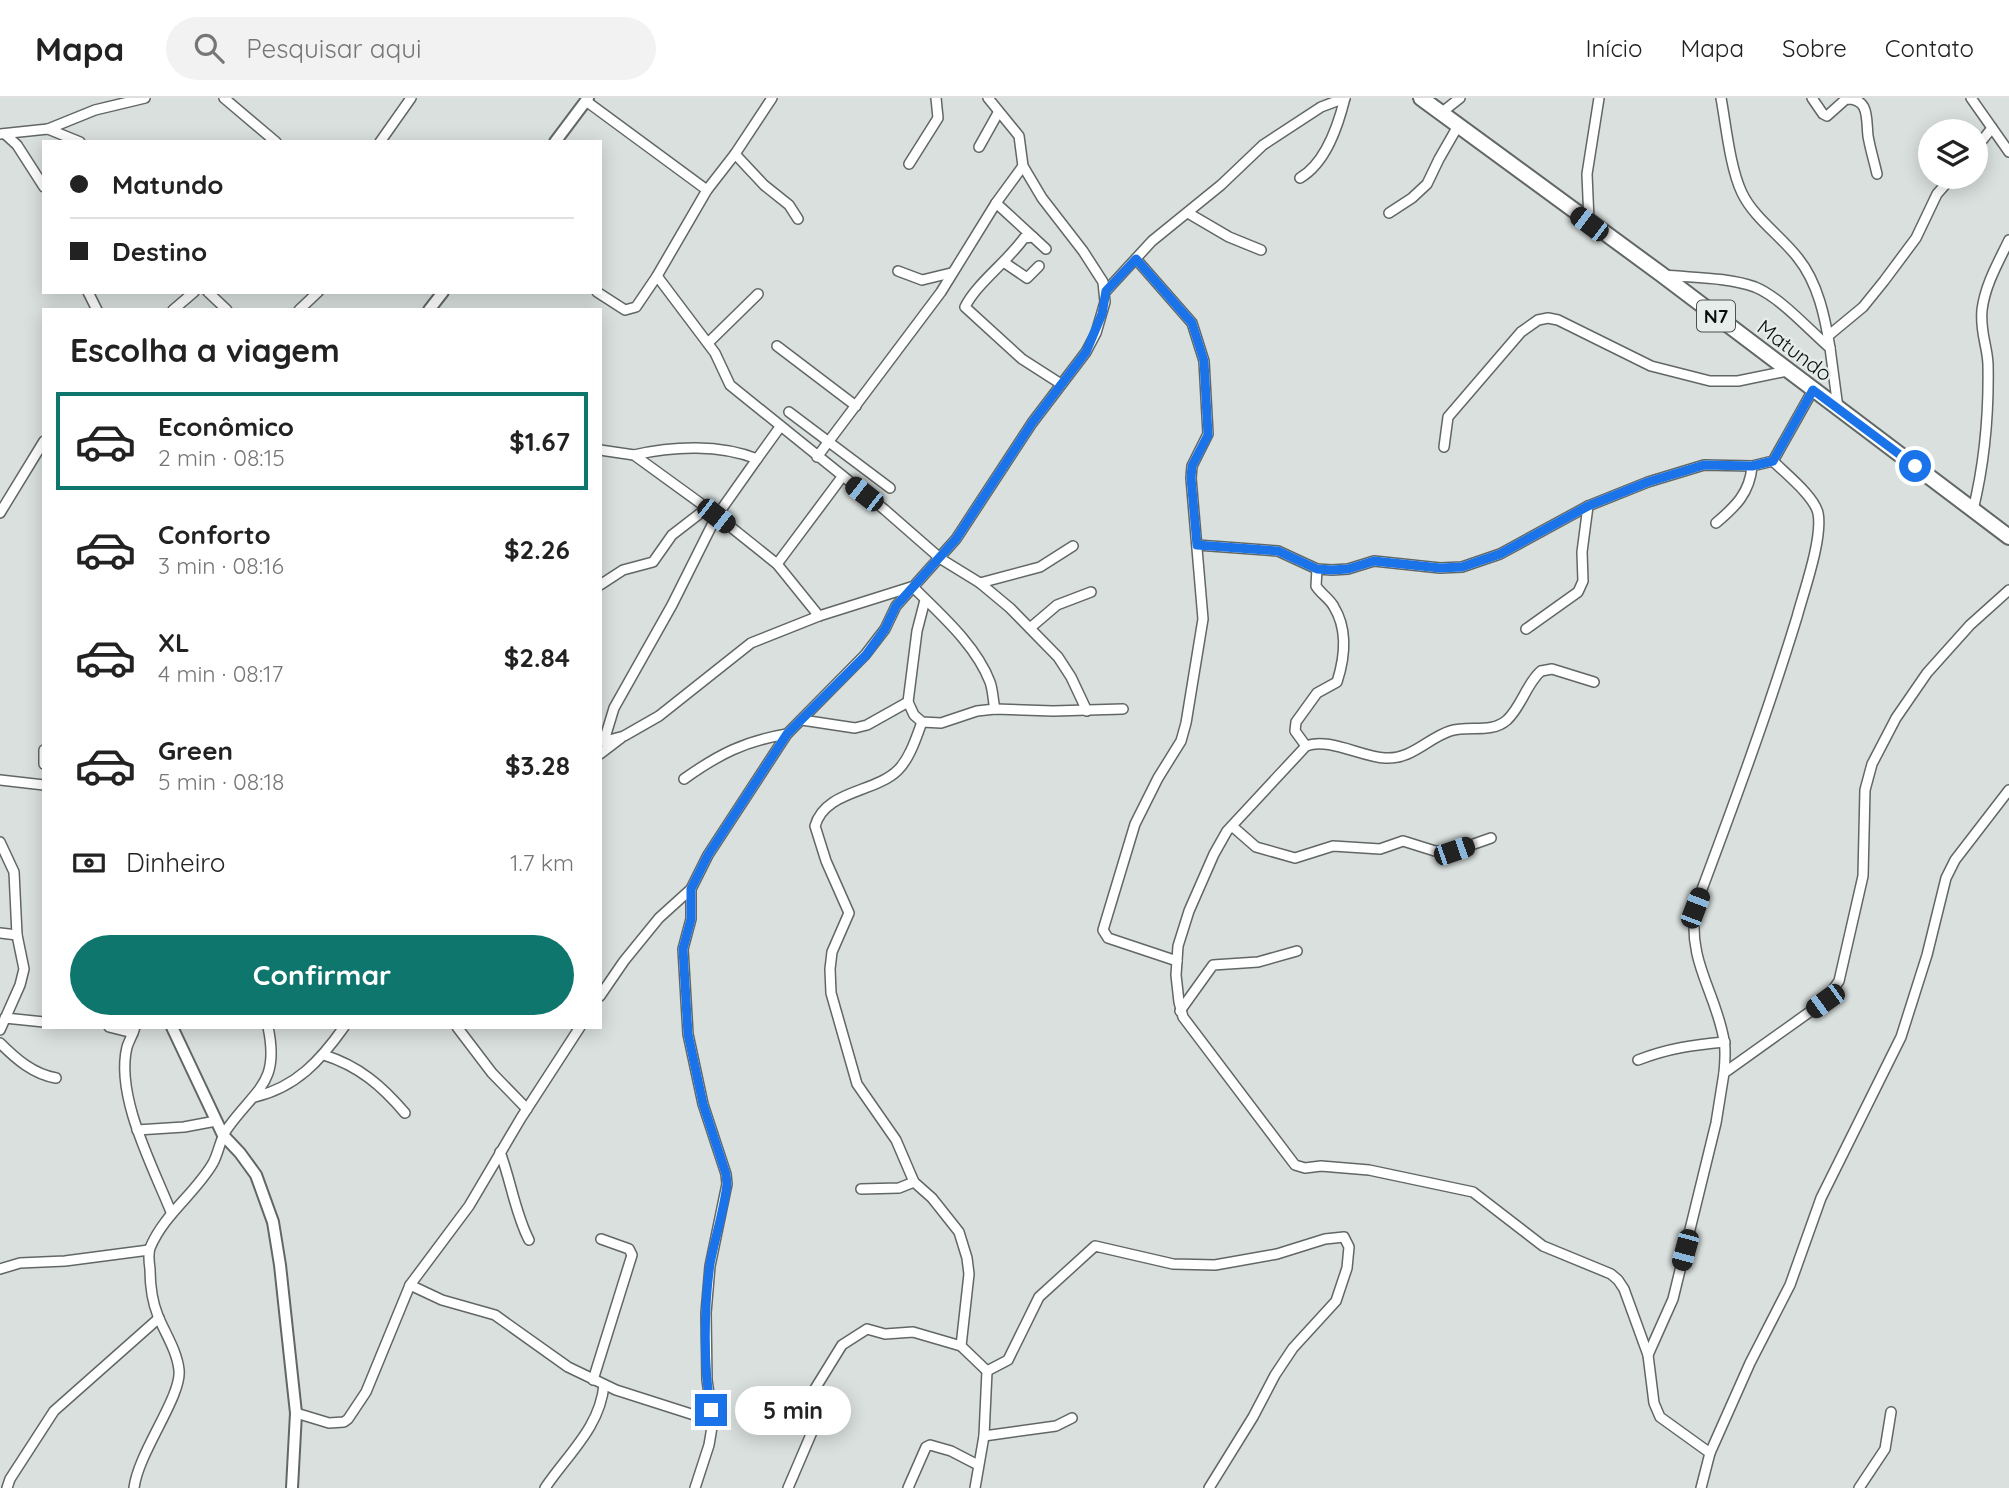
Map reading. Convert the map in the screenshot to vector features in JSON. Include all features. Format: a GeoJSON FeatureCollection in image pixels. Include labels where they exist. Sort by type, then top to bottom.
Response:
{"type":"FeatureCollection","features":[{"type":"Feature","properties":{"kind":"main road","name":"Matundo"},"geometry":{"type":"LineString","coordinates":[[1421,98],[1589,224],[1661,274],[2009,537]]}},
{"type":"Feature","properties":{"kind":"street"},"geometry":{"type":"LineString","coordinates":[[225,98],[274,140]]}},
{"type":"Feature","properties":{"kind":"street"},"geometry":{"type":"LineString","coordinates":[[381,140],[411,98]]}},
{"type":"Feature","properties":{"kind":"street"},"geometry":{"type":"LineString","coordinates":[[600,294],[621,308],[629,310],[636,307],[707,190],[772,98]]}},
{"type":"Feature","properties":{"kind":"street"},"geometry":{"type":"LineString","coordinates":[[909,164],[938,118],[936,98]]}},
{"type":"Feature","properties":{"kind":"street"},"geometry":{"type":"LineString","coordinates":[[602,993],[659,918],[691,889],[708,855],[787,734],[866,655],[885,629],[896,606],[956,539],[1032,423],[1086,352],[1096,333],[1106,291],[1099,274],[1042,198],[1023,166],[1018,136],[988,98]]}},
{"type":"Feature","properties":{"kind":"street"},"geometry":{"type":"LineString","coordinates":[[1300,178],[1312,169],[1328,146],[1342,113],[1345,98]]}},
{"type":"Feature","properties":{"kind":"street"},"geometry":{"type":"LineString","coordinates":[[1106,291],[1152,241],[1188,213],[1263,145],[1321,107],[1345,98]]}},
{"type":"Feature","properties":{"kind":"street"},"geometry":{"type":"LineString","coordinates":[[1441,113],[1460,98]]}},
{"type":"Feature","properties":{"kind":"street"},"geometry":{"type":"LineString","coordinates":[[1589,224],[1587,174],[1599,98]]}},
{"type":"Feature","properties":{"kind":"street"},"geometry":{"type":"LineString","coordinates":[[1812,98],[1827,116],[1846,99],[1861,102],[1868,119],[1868,134],[1877,174]]}},
{"type":"Feature","properties":{"kind":"street"},"geometry":{"type":"LineString","coordinates":[[1971,98],[2009,152]]}},
{"type":"Feature","properties":{"kind":"street"},"geometry":{"type":"LineString","coordinates":[[3,134],[48,129],[95,110],[140,99]]}},
{"type":"Feature","properties":{"kind":"street"},"geometry":{"type":"LineString","coordinates":[[556,140],[587,99],[707,190]]}},
{"type":"Feature","properties":{"kind":"street"},"geometry":{"type":"LineString","coordinates":[[1722,99],[1727,138],[1740,190],[1775,234],[1798,257],[1810,275],[1828,337],[1838,408]]}},
{"type":"Feature","properties":{"kind":"street"},"geometry":{"type":"LineString","coordinates":[[979,148],[998,113]]}},
{"type":"Feature","properties":{"kind":"street"},"geometry":{"type":"LineString","coordinates":[[1389,213],[1427,184],[1458,126]]}},
{"type":"Feature","properties":{"kind":"street"},"geometry":{"type":"LineString","coordinates":[[1988,133],[1992,128]]}},
{"type":"Feature","properties":{"kind":"street"},"geometry":{"type":"LineString","coordinates":[[48,129],[75,140]]}},
{"type":"Feature","properties":{"kind":"street"},"geometry":{"type":"LineString","coordinates":[[3,134],[17,145],[42,184]]}},
{"type":"Feature","properties":{"kind":"street"},"geometry":{"type":"LineString","coordinates":[[735,154],[764,185],[789,205],[799,219]]}},
{"type":"Feature","properties":{"kind":"street"},"geometry":{"type":"LineString","coordinates":[[817,457],[941,292],[996,203],[1023,166]]}},
{"type":"Feature","properties":{"kind":"street"},"geometry":{"type":"LineString","coordinates":[[1828,337],[1863,307],[1884,281],[1916,238],[1941,189]]}},
{"type":"Feature","properties":{"kind":"street"},"geometry":{"type":"LineString","coordinates":[[996,203],[1046,249]]}},
{"type":"Feature","properties":{"kind":"street"},"geometry":{"type":"LineString","coordinates":[[1188,213],[1229,237],[1262,250]]}},
{"type":"Feature","properties":{"kind":"street"},"geometry":{"type":"LineString","coordinates":[[1033,237],[1024,238],[965,305],[966,309],[1022,359],[1061,384]]}},
{"type":"Feature","properties":{"kind":"street"},"geometry":{"type":"LineString","coordinates":[[1973,510],[1983,468],[1989,404],[1988,359],[1981,334],[1982,311],[1987,286],[2009,240]]}},
{"type":"Feature","properties":{"kind":"street"},"geometry":{"type":"LineString","coordinates":[[1136,259],[1192,323],[1204,361],[1208,435],[1192,466],[1191,478],[1202,629],[1184,733],[1135,824],[1103,930],[1108,938],[1177,961]]}},
{"type":"Feature","properties":{"kind":"street"},"geometry":{"type":"LineString","coordinates":[[1004,263],[1027,278],[1038,266]]}},
{"type":"Feature","properties":{"kind":"street"},"geometry":{"type":"LineString","coordinates":[[898,271],[922,280],[951,273]]}},
{"type":"Feature","properties":{"kind":"street"},"geometry":{"type":"LineString","coordinates":[[1661,274],[1756,288],[1771,296],[1830,348]]}},
{"type":"Feature","properties":{"kind":"street"},"geometry":{"type":"LineString","coordinates":[[657,276],[717,357],[724,378],[730,386],[885,510],[940,559],[981,583],[1030,628],[1064,665],[1087,711]]}},
{"type":"Feature","properties":{"kind":"street"},"geometry":{"type":"LineString","coordinates":[[175,308],[192,294]]}},
{"type":"Feature","properties":{"kind":"street"},"geometry":{"type":"LineString","coordinates":[[210,294],[225,308]]}},
{"type":"Feature","properties":{"kind":"street"},"geometry":{"type":"LineString","coordinates":[[301,308],[316,294]]}},
{"type":"Feature","properties":{"kind":"street"},"geometry":{"type":"LineString","coordinates":[[431,308],[441,294]]}},
{"type":"Feature","properties":{"kind":"street"},"geometry":{"type":"LineString","coordinates":[[708,344],[758,294]]}},
{"type":"Feature","properties":{"kind":"street"},"geometry":{"type":"LineString","coordinates":[[1444,447],[1446,422],[1469,391],[1521,332],[1538,320],[1558,320],[1651,366],[1710,381],[1738,381],[1787,371]]}},
{"type":"Feature","properties":{"kind":"street"},"geometry":{"type":"LineString","coordinates":[[777,346],[856,406]]}},
{"type":"Feature","properties":{"kind":"street"},"geometry":{"type":"LineString","coordinates":[[1197,545],[1278,551],[1317,569],[1340,570],[1374,561],[1440,568],[1462,567],[1500,554],[1588,506],[1696,466],[1752,466],[1773,461],[1813,390]]}},
{"type":"Feature","properties":{"kind":"street"},"geometry":{"type":"LineString","coordinates":[[789,412],[890,488]]}},
{"type":"Feature","properties":{"kind":"street"},"geometry":{"type":"LineString","coordinates":[[602,742],[614,708],[672,605],[716,516],[780,427]]}},
{"type":"Feature","properties":{"kind":"street"},"geometry":{"type":"LineString","coordinates":[[0,513],[42,444]]}},
{"type":"Feature","properties":{"kind":"street"},"geometry":{"type":"LineString","coordinates":[[602,450],[634,455],[675,447],[744,454],[757,459]]}},
{"type":"Feature","properties":{"kind":"street"},"geometry":{"type":"LineString","coordinates":[[634,455],[708,508],[777,564],[819,616]]}},
{"type":"Feature","properties":{"kind":"street"},"geometry":{"type":"LineString","coordinates":[[1648,1355],[1673,1299],[1716,1123],[1724,1073],[1725,1042],[1695,953],[1692,930],[1695,908],[1772,699],[1810,573],[1819,521],[1818,510],[1813,501],[1773,461]]}},
{"type":"Feature","properties":{"kind":"street"},"geometry":{"type":"LineString","coordinates":[[1716,523],[1737,505],[1750,481],[1752,466]]}},
{"type":"Feature","properties":{"kind":"street"},"geometry":{"type":"LineString","coordinates":[[777,564],[842,477]]}},
{"type":"Feature","properties":{"kind":"street"},"geometry":{"type":"LineString","coordinates":[[1526,629],[1578,592],[1583,582],[1582,552],[1588,506]]}},
{"type":"Feature","properties":{"kind":"street"},"geometry":{"type":"LineString","coordinates":[[602,584],[623,570],[653,562],[672,535],[708,508]]}},
{"type":"Feature","properties":{"kind":"street"},"geometry":{"type":"LineString","coordinates":[[981,583],[1040,567],[1073,546]]}},
{"type":"Feature","properties":{"kind":"street"},"geometry":{"type":"LineString","coordinates":[[1306,746],[1295,731],[1296,722],[1317,693],[1337,682],[1344,654],[1342,626],[1333,605],[1316,586],[1317,569]]}},
{"type":"Feature","properties":{"kind":"street"},"geometry":{"type":"LineString","coordinates":[[913,587],[956,631],[978,661],[990,682],[995,709]]}},
{"type":"Feature","properties":{"kind":"street"},"geometry":{"type":"LineString","coordinates":[[602,752],[659,716],[751,643],[819,616],[913,587]]}},
{"type":"Feature","properties":{"kind":"street"},"geometry":{"type":"LineString","coordinates":[[1724,1073],[1825,1001],[1833,992],[1839,981],[1863,876],[1865,790],[1872,764],[1896,718],[1927,673],[1970,625],[2009,590]]}},
{"type":"Feature","properties":{"kind":"street"},"geometry":{"type":"LineString","coordinates":[[1030,628],[1058,605],[1091,592]]}},
{"type":"Feature","properties":{"kind":"street"},"geometry":{"type":"LineString","coordinates":[[925,600],[917,631],[908,702],[914,715],[922,722],[941,723],[977,711],[995,709],[1123,709]]}},
{"type":"Feature","properties":{"kind":"street"},"geometry":{"type":"LineString","coordinates":[[1594,682],[1552,669],[1541,671],[1515,711],[1497,727],[1453,730],[1396,757],[1385,758],[1320,743],[1306,746],[1233,826],[1218,847],[1189,911],[1178,946],[1180,1011],[1295,1165],[1305,1168],[1321,1166],[1368,1170],[1477,1194],[1543,1245],[1611,1274],[1624,1289],[1648,1355],[1654,1403],[1660,1417],[1710,1453]]}},
{"type":"Feature","properties":{"kind":"street"},"geometry":{"type":"LineString","coordinates":[[802,720],[855,728],[908,702]]}},
{"type":"Feature","properties":{"kind":"street"},"geometry":{"type":"LineString","coordinates":[[922,722],[899,769],[889,777],[833,803],[820,814],[814,826],[825,860],[849,913],[832,953],[831,993],[857,1084],[864,1098],[896,1140],[914,1182],[932,1198],[958,1232],[967,1258],[968,1290],[961,1346]]}},
{"type":"Feature","properties":{"kind":"street"},"geometry":{"type":"LineString","coordinates":[[684,779],[735,747],[787,734]]}},
{"type":"Feature","properties":{"kind":"street"},"geometry":{"type":"LineString","coordinates":[[602,742],[624,736]]}},
{"type":"Feature","properties":{"kind":"street"},"geometry":{"type":"LineString","coordinates":[[0,780],[42,785]]}},
{"type":"Feature","properties":{"kind":"street"},"geometry":{"type":"LineString","coordinates":[[1701,1488],[1710,1453],[1750,1363],[1790,1285],[1821,1198],[1901,1037],[1927,955],[1946,878],[1962,850],[2009,790]]}},
{"type":"Feature","properties":{"kind":"street"},"geometry":{"type":"LineString","coordinates":[[1233,826],[1256,847],[1295,858],[1334,846],[1380,849],[1403,841],[1435,850],[1454,851],[1491,838]]}},
{"type":"Feature","properties":{"kind":"street"},"geometry":{"type":"LineString","coordinates":[[0,842],[14,872],[17,936],[24,962],[23,977],[0,1030]]}},
{"type":"Feature","properties":{"kind":"street"},"geometry":{"type":"LineString","coordinates":[[691,889],[691,919],[683,949],[688,1034],[703,1104],[727,1184],[710,1266],[706,1313],[707,1380],[713,1421],[709,1445],[695,1488]]}},
{"type":"Feature","properties":{"kind":"street"},"geometry":{"type":"LineString","coordinates":[[0,933],[17,936]]}},
{"type":"Feature","properties":{"kind":"street"},"geometry":{"type":"LineString","coordinates":[[1180,1011],[1213,965],[1258,962],[1297,951]]}},
{"type":"Feature","properties":{"kind":"street"},"geometry":{"type":"LineString","coordinates":[[5,1018],[42,1022]]}},
{"type":"Feature","properties":{"kind":"street"},"geometry":{"type":"LineString","coordinates":[[173,1029],[223,1135],[256,1175],[273,1222],[296,1413],[292,1488]]}},
{"type":"Feature","properties":{"kind":"street"},"geometry":{"type":"LineString","coordinates":[[134,1488],[145,1452],[180,1375],[173,1348],[153,1302],[149,1250],[172,1212],[198,1184],[214,1161],[223,1135],[255,1097],[272,1063],[268,1029]]}},
{"type":"Feature","properties":{"kind":"street"},"geometry":{"type":"LineString","coordinates":[[255,1097],[284,1088],[324,1055],[343,1029]]}},
{"type":"Feature","properties":{"kind":"street"},"geometry":{"type":"LineString","coordinates":[[459,1029],[492,1073],[527,1109]]}},
{"type":"Feature","properties":{"kind":"street"},"geometry":{"type":"LineString","coordinates":[[296,1413],[337,1423],[348,1419],[366,1392],[410,1285],[426,1261],[452,1231],[579,1029]]}},
{"type":"Feature","properties":{"kind":"street"},"geometry":{"type":"LineString","coordinates":[[134,1030],[127,1048],[125,1077],[137,1130],[172,1212]]}},
{"type":"Feature","properties":{"kind":"street"},"geometry":{"type":"LineString","coordinates":[[1638,1059],[1665,1049],[1725,1042]]}},
{"type":"Feature","properties":{"kind":"street"},"geometry":{"type":"LineString","coordinates":[[0,1043],[31,1069],[44,1076],[56,1078]]}},
{"type":"Feature","properties":{"kind":"street"},"geometry":{"type":"LineString","coordinates":[[324,1055],[348,1064],[373,1079],[405,1113]]}},
{"type":"Feature","properties":{"kind":"street"},"geometry":{"type":"LineString","coordinates":[[137,1130],[184,1127],[216,1121]]}},
{"type":"Feature","properties":{"kind":"street"},"geometry":{"type":"LineString","coordinates":[[500,1152],[522,1227],[529,1240]]}},
{"type":"Feature","properties":{"kind":"street"},"geometry":{"type":"LineString","coordinates":[[861,1189],[888,1189],[914,1182]]}},
{"type":"Feature","properties":{"kind":"street"},"geometry":{"type":"LineString","coordinates":[[987,1371],[1007,1360],[1039,1297],[1095,1246],[1173,1264],[1215,1265],[1284,1253],[1325,1239],[1344,1237],[1349,1247],[1347,1268],[1336,1301],[1293,1348],[1209,1488]]}},
{"type":"Feature","properties":{"kind":"street"},"geometry":{"type":"LineString","coordinates":[[593,1380],[632,1255],[629,1249],[601,1239]]}},
{"type":"Feature","properties":{"kind":"street"},"geometry":{"type":"LineString","coordinates":[[0,1269],[20,1263],[65,1261],[149,1250]]}},
{"type":"Feature","properties":{"kind":"street"},"geometry":{"type":"LineString","coordinates":[[410,1285],[442,1300],[495,1315],[549,1355],[604,1385],[630,1396],[713,1421]]}},
{"type":"Feature","properties":{"kind":"street"},"geometry":{"type":"LineString","coordinates":[[7,1488],[10,1479],[54,1411],[159,1318]]}},
{"type":"Feature","properties":{"kind":"street"},"geometry":{"type":"LineString","coordinates":[[788,1488],[815,1425],[813,1392],[845,1342],[867,1329],[885,1335],[913,1332],[961,1346],[987,1371],[984,1436],[975,1488]]}},
{"type":"Feature","properties":{"kind":"street"},"geometry":{"type":"LineString","coordinates":[[545,1488],[564,1459],[590,1429],[597,1416],[604,1385]]}},
{"type":"Feature","properties":{"kind":"street"},"geometry":{"type":"LineString","coordinates":[[1859,1488],[1885,1449],[1891,1412]]}},
{"type":"Feature","properties":{"kind":"street"},"geometry":{"type":"LineString","coordinates":[[984,1436],[1056,1426],[1072,1418]]}},
{"type":"Feature","properties":{"kind":"street"},"geometry":{"type":"LineString","coordinates":[[908,1488],[926,1447],[930,1445],[951,1451],[978,1465]]}},
{"type":"Feature","properties":{"kind":"route"},"geometry":{"type":"LineString","coordinates":[[711,1410],[707,1380],[706,1313],[710,1266],[727,1184],[703,1104],[688,1034],[683,949],[691,919],[691,889],[708,855],[787,734],[866,655],[885,629],[896,606],[956,539],[1032,423],[1086,352],[1096,333],[1106,291],[1136,259],[1192,323],[1204,361],[1208,435],[1204,446],[1195,457],[1191,478],[1197,545],[1278,551],[1317,569],[1348,569],[1374,561],[1417,567],[1462,567],[1500,554],[1588,506],[1648,482],[1696,466],[1752,466],[1773,461],[1813,390],[1915,466]]}}]}
